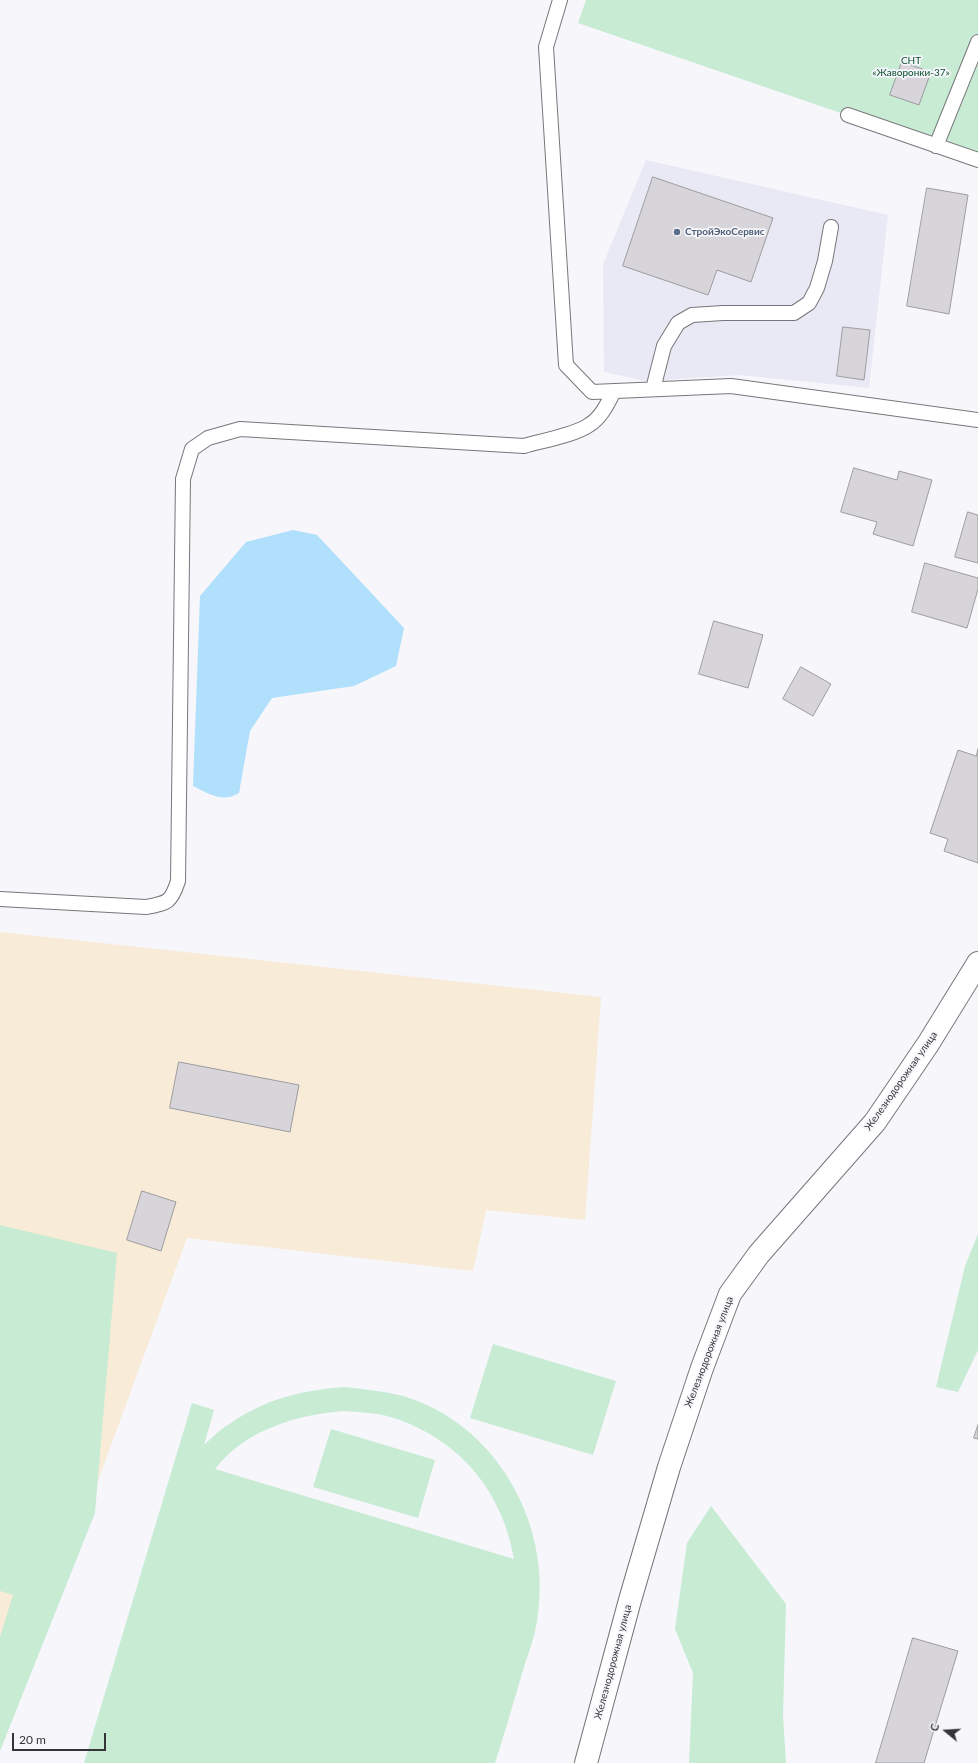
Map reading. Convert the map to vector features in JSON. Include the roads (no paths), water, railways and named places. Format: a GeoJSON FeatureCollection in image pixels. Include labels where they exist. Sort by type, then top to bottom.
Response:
{"type":"FeatureCollection","features":[{"type":"Feature","properties":{"kind":"street","name":"Железнодорожная улица"},"geometry":{"type":"LineString","coordinates":[[586,1763],[630,1600],[669,1467],[702,1368],[730,1294],[759,1254],[875,1122],[928,1044],[978,963]]}},
{"type":"Feature","properties":{"kind":"lane"},"geometry":{"type":"LineString","coordinates":[[560,0],[546,47],[566,365],[592,392],[731,386],[978,420]]}},
{"type":"Feature","properties":{"kind":"lane"},"geometry":{"type":"LineString","coordinates":[[936,146],[978,42]]}},
{"type":"Feature","properties":{"kind":"lane"},"geometry":{"type":"LineString","coordinates":[[848,115],[978,160]]}},
{"type":"Feature","properties":{"kind":"lane"},"geometry":{"type":"LineString","coordinates":[[653,389],[664,346],[678,323],[692,315],[723,312],[794,313],[809,303],[817,288],[825,261],[831,227]]}},
{"type":"Feature","properties":{"kind":"lane"},"geometry":{"type":"LineString","coordinates":[[0,899],[146,907],[166,903],[175,892],[178,881],[183,479],[192,449],[208,438],[240,429],[524,446],[562,436],[589,425],[607,405],[614,390]]}},
{"type":"Feature","properties":{"kind":"water"},"geometry":{"type":"Polygon","coordinates":[[[293,530],[317,535],[404,628],[396,666],[354,686],[272,698],[250,731],[239,793],[227,797],[216,796],[193,786],[200,596],[246,542],[293,530]]]}},
{"type":"Feature","properties":{"kind":"place","name":"СтройЭкоСервис"},"geometry":{"type":"Point","coordinates":[677,232]}},
{"type":"Feature","properties":{"kind":"park label","name":"СНТ «Жаворонки-37»"},"geometry":{"type":"Point","coordinates":[911,66]}}]}
